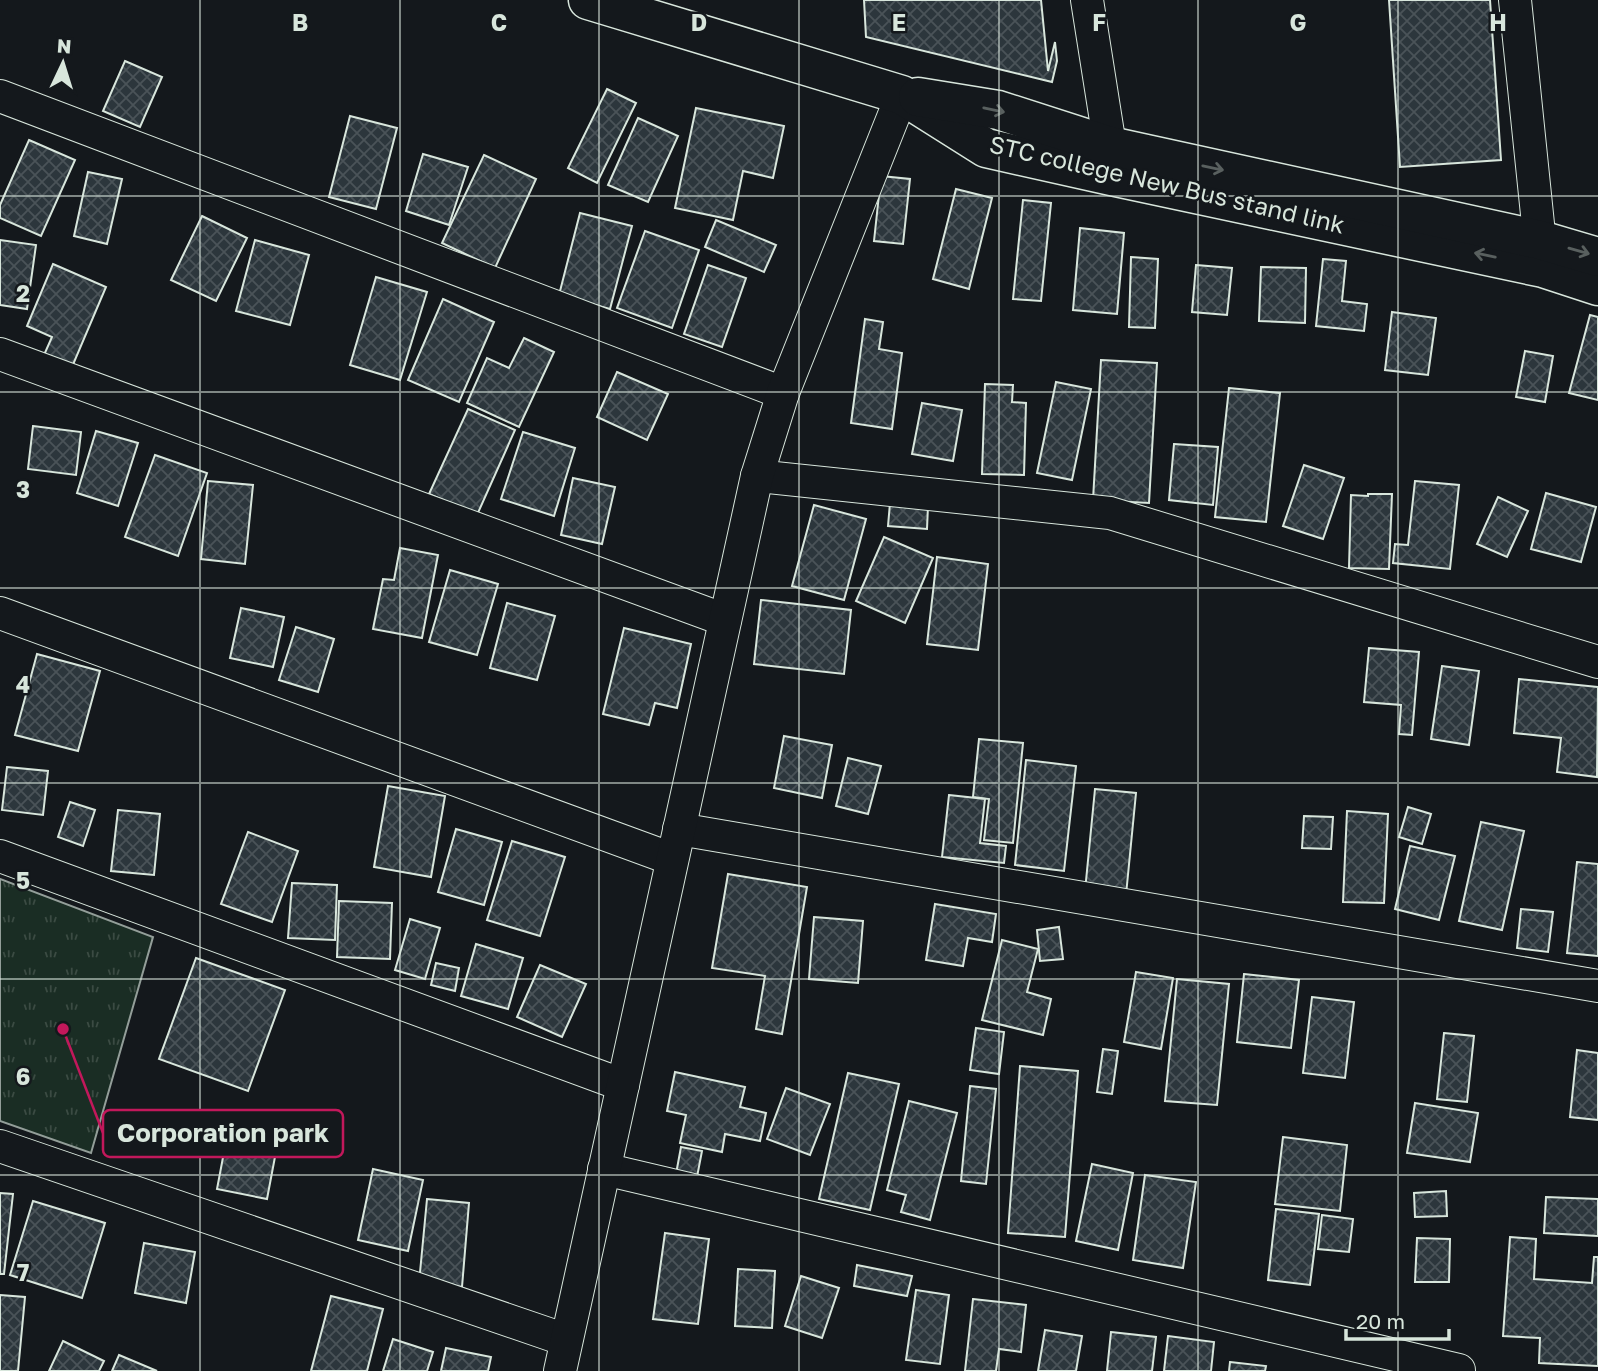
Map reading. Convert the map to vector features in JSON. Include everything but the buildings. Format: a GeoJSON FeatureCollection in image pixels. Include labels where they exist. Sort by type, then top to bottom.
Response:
{"type":"FeatureCollection","features":[{"type":"Feature","properties":{"kind":"street","name":"STC college New Bus stand link"},"geometry":{"type":"LineString","coordinates":[[588,0],[902,95],[986,148],[1111,176],[1541,254],[1598,286]]}},
{"type":"Feature","properties":{"kind":"street"},"geometry":{"type":"LineString","coordinates":[[1087,0],[1110,146]]}},
{"type":"Feature","properties":{"kind":"street"},"geometry":{"type":"LineString","coordinates":[[1515,0],[1541,254]]}},
{"type":"Feature","properties":{"kind":"street"},"geometry":{"type":"LineString","coordinates":[[560,1371],[757,476],[783,393],[902,95],[998,110],[1110,146],[1541,254],[1598,257]]}},
{"type":"Feature","properties":{"kind":"street"},"geometry":{"type":"LineString","coordinates":[[0,96],[783,393]]}},
{"type":"Feature","properties":{"kind":"street"},"geometry":{"type":"LineString","coordinates":[[0,354],[725,620]]}},
{"type":"Feature","properties":{"kind":"street"},"geometry":{"type":"LineString","coordinates":[[757,476],[1110,513],[1598,662]]}},
{"type":"Feature","properties":{"kind":"street"},"geometry":{"type":"LineString","coordinates":[[0,613],[672,859]]}},
{"type":"Feature","properties":{"kind":"street"},"geometry":{"type":"LineString","coordinates":[[679,829],[1598,986]]}},
{"type":"Feature","properties":{"kind":"street"},"geometry":{"type":"LineString","coordinates":[[0,856],[623,1085]]}},
{"type":"Feature","properties":{"kind":"street"},"geometry":{"type":"LineString","coordinates":[[0,1146],[566,1339]]}},
{"type":"Feature","properties":{"kind":"street"},"geometry":{"type":"LineString","coordinates":[[604,1169],[1459,1371]]}},
{"type":"Feature","properties":{"kind":"green space"},"geometry":{"type":"Polygon","coordinates":[[[0,879],[153,937],[91,1153],[0,1121],[0,879]]]}},
{"type":"Feature","properties":{"kind":"place","name":"Corporation park"},"geometry":{"type":"Point","coordinates":[63,1029]}}]}
